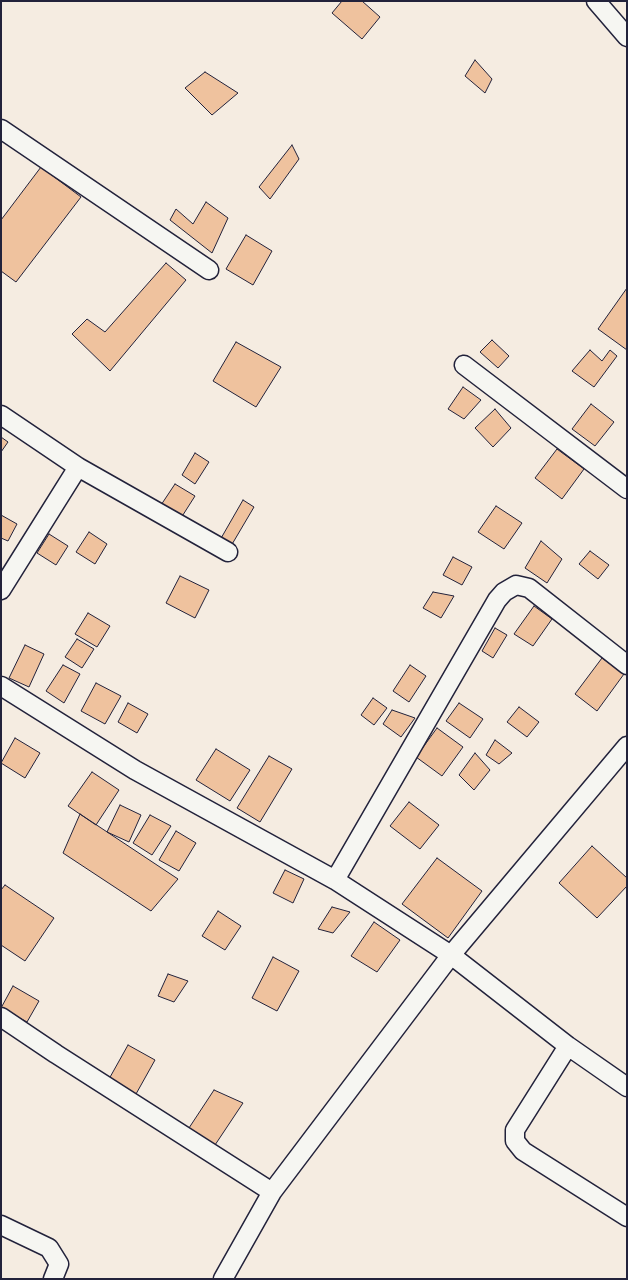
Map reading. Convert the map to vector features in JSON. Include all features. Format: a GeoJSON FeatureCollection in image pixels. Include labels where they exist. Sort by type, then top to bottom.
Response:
{"type":"FeatureCollection","features":[{"type":"Feature","properties":{"kind":"street"},"geometry":{"type":"LineString","coordinates":[[596,1],[627,37]]}},
{"type":"Feature","properties":{"kind":"street"},"geometry":{"type":"LineString","coordinates":[[1,129],[209,270]]}},
{"type":"Feature","properties":{"kind":"street"},"geometry":{"type":"LineString","coordinates":[[464,365],[627,489]]}},
{"type":"Feature","properties":{"kind":"street"},"geometry":{"type":"LineString","coordinates":[[1,415],[78,467],[228,552]]}},
{"type":"Feature","properties":{"kind":"street"},"geometry":{"type":"LineString","coordinates":[[1,590],[7,564],[78,467]]}},
{"type":"Feature","properties":{"kind":"street"},"geometry":{"type":"LineString","coordinates":[[335,880],[497,600],[504,592],[516,585],[529,588],[627,665]]}},
{"type":"Feature","properties":{"kind":"street"},"geometry":{"type":"LineString","coordinates":[[1,686],[135,770],[335,880],[451,955],[568,1046],[627,1087]]}},
{"type":"Feature","properties":{"kind":"street"},"geometry":{"type":"LineString","coordinates":[[224,1279],[272,1192],[451,955],[627,746]]}},
{"type":"Feature","properties":{"kind":"street"},"geometry":{"type":"LineString","coordinates":[[1,1017],[56,1054],[272,1192]]}},
{"type":"Feature","properties":{"kind":"street"},"geometry":{"type":"LineString","coordinates":[[568,1046],[515,1130],[515,1141],[523,1151],[627,1217]]}},
{"type":"Feature","properties":{"kind":"street"},"geometry":{"type":"LineString","coordinates":[[1,1225],[49,1248],[59,1264],[53,1279]]}},
{"type":"Feature","properties":{"kind":"building"},"geometry":{"type":"Polygon","coordinates":[[[342,1],[362,1],[380,17],[362,39],[332,13],[342,1]]]}},
{"type":"Feature","properties":{"kind":"building"},"geometry":{"type":"Polygon","coordinates":[[[475,60],[492,79],[485,93],[465,76],[475,60]]]}},
{"type":"Feature","properties":{"kind":"building"},"geometry":{"type":"Polygon","coordinates":[[[205,72],[238,93],[212,115],[185,88],[205,72]]]}},
{"type":"Feature","properties":{"kind":"building"},"geometry":{"type":"Polygon","coordinates":[[[292,145],[299,159],[270,199],[259,187],[292,145]]]}},
{"type":"Feature","properties":{"kind":"building"},"geometry":{"type":"Polygon","coordinates":[[[41,167],[81,197],[16,282],[1,271],[1,220],[41,167]]]}},
{"type":"Feature","properties":{"kind":"building"},"geometry":{"type":"Polygon","coordinates":[[[206,202],[228,218],[212,253],[170,220],[176,209],[193,224],[206,202]]]}},
{"type":"Feature","properties":{"kind":"building"},"geometry":{"type":"Polygon","coordinates":[[[246,235],[272,251],[253,285],[226,269],[246,235]]]}},
{"type":"Feature","properties":{"kind":"building"},"geometry":{"type":"Polygon","coordinates":[[[166,263],[186,280],[110,371],[72,334],[87,319],[105,332],[166,263]]]}},
{"type":"Feature","properties":{"kind":"building"},"geometry":{"type":"Polygon","coordinates":[[[627,288],[627,350],[598,329],[627,288]]]}},
{"type":"Feature","properties":{"kind":"building"},"geometry":{"type":"Polygon","coordinates":[[[492,340],[509,356],[498,368],[480,352],[492,340]]]}},
{"type":"Feature","properties":{"kind":"building"},"geometry":{"type":"Polygon","coordinates":[[[236,342],[281,367],[256,407],[213,381],[236,342]]]}},
{"type":"Feature","properties":{"kind":"building"},"geometry":{"type":"Polygon","coordinates":[[[590,350],[602,361],[610,350],[617,356],[594,387],[572,371],[590,350]]]}},
{"type":"Feature","properties":{"kind":"building"},"geometry":{"type":"Polygon","coordinates":[[[463,387],[481,400],[464,419],[448,409],[463,387]]]}},
{"type":"Feature","properties":{"kind":"building"},"geometry":{"type":"Polygon","coordinates":[[[591,404],[614,422],[595,446],[572,429],[591,404]]]}},
{"type":"Feature","properties":{"kind":"building"},"geometry":{"type":"Polygon","coordinates":[[[495,409],[511,428],[493,447],[475,428],[495,409]]]}},
{"type":"Feature","properties":{"kind":"building"},"geometry":{"type":"Polygon","coordinates":[[[1,437],[8,442],[1,452],[1,437]]]}},
{"type":"Feature","properties":{"kind":"building"},"geometry":{"type":"Polygon","coordinates":[[[557,449],[584,469],[562,499],[535,478],[557,449]]]}},
{"type":"Feature","properties":{"kind":"building"},"geometry":{"type":"Polygon","coordinates":[[[195,453],[209,462],[195,484],[182,475],[195,453]]]}},
{"type":"Feature","properties":{"kind":"building"},"geometry":{"type":"Polygon","coordinates":[[[175,484],[195,496],[181,518],[161,505],[175,484]]]}},
{"type":"Feature","properties":{"kind":"building"},"geometry":{"type":"Polygon","coordinates":[[[243,500],[254,507],[231,546],[220,540],[243,500]]]}},
{"type":"Feature","properties":{"kind":"building"},"geometry":{"type":"Polygon","coordinates":[[[496,506],[522,523],[504,549],[478,532],[496,506]]]}},
{"type":"Feature","properties":{"kind":"building"},"geometry":{"type":"Polygon","coordinates":[[[1,515],[17,524],[8,541],[1,538],[1,515]]]}},
{"type":"Feature","properties":{"kind":"building"},"geometry":{"type":"Polygon","coordinates":[[[89,532],[107,544],[95,564],[76,552],[89,532]]]}},
{"type":"Feature","properties":{"kind":"building"},"geometry":{"type":"Polygon","coordinates":[[[49,534],[68,546],[56,565],[37,553],[49,534]]]}},
{"type":"Feature","properties":{"kind":"building"},"geometry":{"type":"Polygon","coordinates":[[[541,541],[562,559],[547,583],[525,568],[541,541]]]}},
{"type":"Feature","properties":{"kind":"building"},"geometry":{"type":"Polygon","coordinates":[[[590,551],[609,565],[598,579],[579,564],[590,551]]]}},
{"type":"Feature","properties":{"kind":"building"},"geometry":{"type":"Polygon","coordinates":[[[453,557],[472,567],[462,585],[443,575],[453,557]]]}},
{"type":"Feature","properties":{"kind":"building"},"geometry":{"type":"Polygon","coordinates":[[[180,576],[209,590],[195,618],[166,603],[180,576]]]}},
{"type":"Feature","properties":{"kind":"building"},"geometry":{"type":"Polygon","coordinates":[[[433,592],[454,596],[441,618],[423,608],[433,592]]]}},
{"type":"Feature","properties":{"kind":"building"},"geometry":{"type":"Polygon","coordinates":[[[534,606],[552,619],[533,646],[514,634],[534,606]]]}},
{"type":"Feature","properties":{"kind":"building"},"geometry":{"type":"Polygon","coordinates":[[[88,613],[110,626],[97,647],[75,634],[88,613]]]}},
{"type":"Feature","properties":{"kind":"building"},"geometry":{"type":"Polygon","coordinates":[[[495,628],[507,635],[493,658],[482,651],[495,628]]]}},
{"type":"Feature","properties":{"kind":"building"},"geometry":{"type":"Polygon","coordinates":[[[77,639],[94,649],[82,668],[65,657],[77,639]]]}},
{"type":"Feature","properties":{"kind":"building"},"geometry":{"type":"Polygon","coordinates":[[[25,645],[44,654],[29,687],[9,678],[25,645]]]}},
{"type":"Feature","properties":{"kind":"building"},"geometry":{"type":"Polygon","coordinates":[[[602,658],[624,674],[597,711],[575,694],[602,658]]]}},
{"type":"Feature","properties":{"kind":"building"},"geometry":{"type":"Polygon","coordinates":[[[63,665],[80,674],[64,703],[46,691],[63,665]]]}},
{"type":"Feature","properties":{"kind":"building"},"geometry":{"type":"Polygon","coordinates":[[[410,665],[426,676],[409,702],[393,691],[410,665]]]}},
{"type":"Feature","properties":{"kind":"building"},"geometry":{"type":"Polygon","coordinates":[[[96,683],[121,696],[105,724],[81,711],[96,683]]]}},
{"type":"Feature","properties":{"kind":"building"},"geometry":{"type":"Polygon","coordinates":[[[373,698],[387,708],[374,725],[361,715],[373,698]]]}},
{"type":"Feature","properties":{"kind":"building"},"geometry":{"type":"Polygon","coordinates":[[[128,703],[148,714],[137,733],[118,722],[128,703]]]}},
{"type":"Feature","properties":{"kind":"building"},"geometry":{"type":"Polygon","coordinates":[[[459,703],[483,719],[470,738],[446,721],[459,703]]]}},
{"type":"Feature","properties":{"kind":"building"},"geometry":{"type":"Polygon","coordinates":[[[519,707],[539,722],[527,737],[507,722],[519,707]]]}},
{"type":"Feature","properties":{"kind":"building"},"geometry":{"type":"Polygon","coordinates":[[[392,710],[415,718],[401,737],[383,724],[392,710]]]}},
{"type":"Feature","properties":{"kind":"building"},"geometry":{"type":"Polygon","coordinates":[[[437,728],[463,747],[442,776],[416,757],[437,728]]]}},
{"type":"Feature","properties":{"kind":"building"},"geometry":{"type":"Polygon","coordinates":[[[15,738],[40,753],[25,778],[1,763],[15,738]]]}},
{"type":"Feature","properties":{"kind":"building"},"geometry":{"type":"Polygon","coordinates":[[[495,740],[512,753],[499,764],[486,755],[495,740]]]}},
{"type":"Feature","properties":{"kind":"building"},"geometry":{"type":"Polygon","coordinates":[[[216,749],[250,770],[230,801],[196,780],[216,749]]]}},
{"type":"Feature","properties":{"kind":"building"},"geometry":{"type":"Polygon","coordinates":[[[475,753],[490,770],[474,790],[459,775],[475,753]]]}},
{"type":"Feature","properties":{"kind":"building"},"geometry":{"type":"Polygon","coordinates":[[[269,756],[292,769],[260,822],[237,808],[269,756]]]}},
{"type":"Feature","properties":{"kind":"building"},"geometry":{"type":"Polygon","coordinates":[[[92,772],[119,790],[96,825],[68,806],[92,772]]]}},
{"type":"Feature","properties":{"kind":"building"},"geometry":{"type":"Polygon","coordinates":[[[409,802],[439,825],[420,849],[390,826],[409,802]]]}},
{"type":"Feature","properties":{"kind":"building"},"geometry":{"type":"Polygon","coordinates":[[[120,805],[141,815],[129,842],[107,832],[120,805]]]}},
{"type":"Feature","properties":{"kind":"building"},"geometry":{"type":"Polygon","coordinates":[[[80,814],[178,879],[151,911],[63,853],[80,814]]]}},
{"type":"Feature","properties":{"kind":"building"},"geometry":{"type":"Polygon","coordinates":[[[150,815],[171,826],[152,855],[133,843],[150,815]]]}},
{"type":"Feature","properties":{"kind":"building"},"geometry":{"type":"Polygon","coordinates":[[[176,831],[196,843],[179,871],[159,860],[176,831]]]}},
{"type":"Feature","properties":{"kind":"building"},"geometry":{"type":"Polygon","coordinates":[[[592,846],[627,878],[627,886],[597,918],[559,883],[592,846]]]}},
{"type":"Feature","properties":{"kind":"building"},"geometry":{"type":"Polygon","coordinates":[[[437,858],[482,891],[448,938],[402,904],[437,858]]]}},
{"type":"Feature","properties":{"kind":"building"},"geometry":{"type":"Polygon","coordinates":[[[285,870],[304,879],[293,903],[273,893],[285,870]]]}},
{"type":"Feature","properties":{"kind":"building"},"geometry":{"type":"Polygon","coordinates":[[[5,885],[54,918],[25,961],[1,945],[1,890],[5,885]]]}},
{"type":"Feature","properties":{"kind":"building"},"geometry":{"type":"Polygon","coordinates":[[[332,907],[350,912],[333,933],[318,929],[332,907]]]}},
{"type":"Feature","properties":{"kind":"building"},"geometry":{"type":"Polygon","coordinates":[[[218,911],[241,926],[225,950],[202,936],[218,911]]]}},
{"type":"Feature","properties":{"kind":"building"},"geometry":{"type":"Polygon","coordinates":[[[374,922],[400,940],[377,972],[351,956],[374,922]]]}},
{"type":"Feature","properties":{"kind":"building"},"geometry":{"type":"Polygon","coordinates":[[[273,957],[299,971],[277,1011],[252,998],[273,957]]]}},
{"type":"Feature","properties":{"kind":"building"},"geometry":{"type":"Polygon","coordinates":[[[168,974],[188,981],[174,1002],[158,996],[168,974]]]}},
{"type":"Feature","properties":{"kind":"building"},"geometry":{"type":"Polygon","coordinates":[[[13,986],[39,1001],[27,1022],[1,1008],[13,986]]]}},
{"type":"Feature","properties":{"kind":"building"},"geometry":{"type":"Polygon","coordinates":[[[128,1045],[155,1060],[136,1094],[109,1079],[128,1045]]]}},
{"type":"Feature","properties":{"kind":"building"},"geometry":{"type":"Polygon","coordinates":[[[214,1090],[243,1103],[213,1148],[187,1131],[214,1090]]]}}]}
